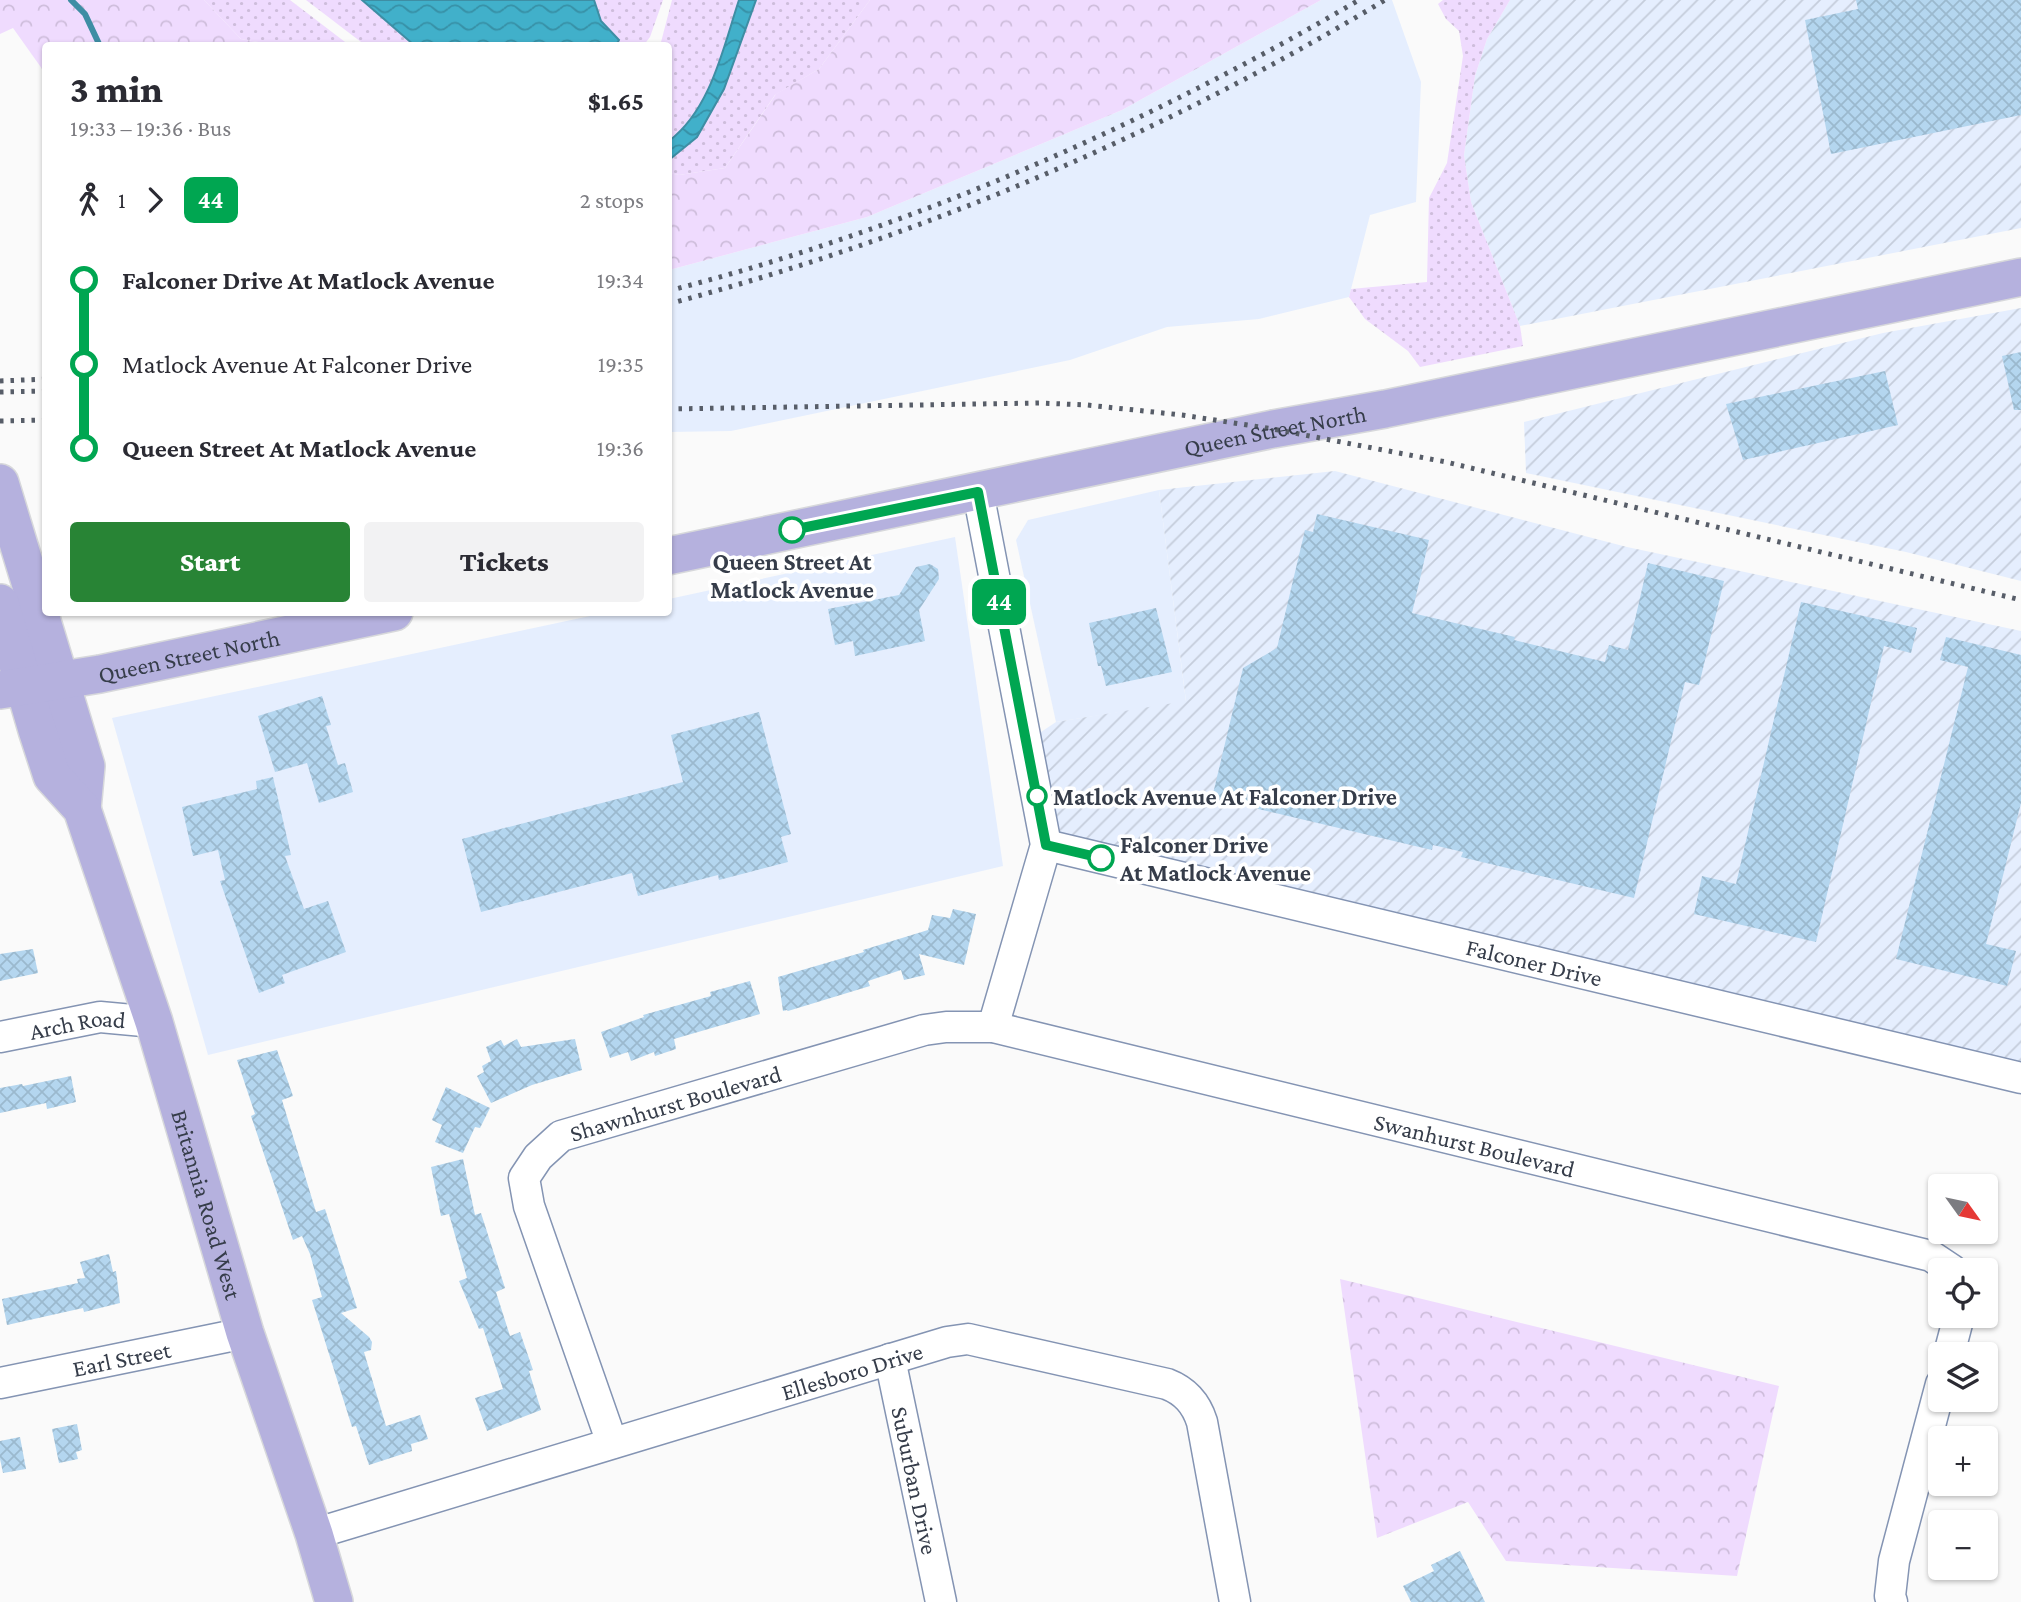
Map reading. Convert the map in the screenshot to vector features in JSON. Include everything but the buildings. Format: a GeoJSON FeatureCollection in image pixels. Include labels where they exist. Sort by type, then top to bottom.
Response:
{"type":"FeatureCollection","features":[{"type":"Feature","properties":{"kind":"main road","name":"Queen Street North"},"geometry":{"type":"LineString","coordinates":[[672,554],[2021,277]]}},
{"type":"Feature","properties":{"kind":"main road","name":"Britannia Road West"},"geometry":{"type":"LineString","coordinates":[[0,483],[28,686]]}},
{"type":"Feature","properties":{"kind":"main road","name":"Britannia Road West"},"geometry":{"type":"LineString","coordinates":[[0,603],[28,686],[52,776],[82,809],[154,1022],[245,1333],[334,1602]]}},
{"type":"Feature","properties":{"kind":"main road","name":"Queen Street North"},"geometry":{"type":"LineString","coordinates":[[28,686],[374,616]]}},
{"type":"Feature","properties":{"kind":"street"},"geometry":{"type":"LineString","coordinates":[[978,492],[1046,845],[993,1027]]}},
{"type":"Feature","properties":{"kind":"street","name":"Falconer Drive"},"geometry":{"type":"LineString","coordinates":[[1046,845],[2021,1078]]}},
{"type":"Feature","properties":{"kind":"street","name":"Arch Road"},"geometry":{"type":"LineString","coordinates":[[0,1037],[100,1017],[154,1022]]}},
{"type":"Feature","properties":{"kind":"street","name":"Swanhurst Boulevard"},"geometry":{"type":"LineString","coordinates":[[993,1027],[1934,1258]]}},
{"type":"Feature","properties":{"kind":"street","name":"Shawnhurst Boulevard"},"geometry":{"type":"LineString","coordinates":[[612,1443],[529,1206],[524,1178],[538,1157],[561,1136],[924,1030],[993,1027]]}},
{"type":"Feature","properties":{"kind":"street","name":"Earl Street"},"geometry":{"type":"LineString","coordinates":[[0,1383],[245,1333]]}},
{"type":"Feature","properties":{"kind":"street","name":"Ellesboro Drive"},"geometry":{"type":"LineString","coordinates":[[313,1534],[947,1342],[968,1339],[1167,1384],[1192,1401],[1202,1422],[1235,1602]]}},
{"type":"Feature","properties":{"kind":"street","name":"Suburban Drive"},"geometry":{"type":"LineString","coordinates":[[890,1359],[941,1602]]}},
{"type":"Feature","properties":{"kind":"street"},"geometry":{"type":"LineString","coordinates":[[1892,1602],[1890,1596],[1895,1561],[1934,1412]]}},
{"type":"Feature","properties":{"kind":"shaded area"},"geometry":{"type":"Polygon","coordinates":[[[1321,0],[1392,0],[1421,82],[1416,202],[1370,215],[1349,297],[1259,319],[1167,327],[1070,360],[731,431],[672,432],[672,269],[867,217],[1122,110],[1321,0]]]}},
{"type":"Feature","properties":{"kind":"shaded area"},"geometry":{"type":"Polygon","coordinates":[[[1510,0],[2021,0],[2021,228],[1520,326],[1471,202],[1464,155],[1475,76],[1487,39],[1510,0]]]}},
{"type":"Feature","properties":{"kind":"shaded area"},"geometry":{"type":"Polygon","coordinates":[[[2021,308],[2021,581],[1906,552],[1526,473],[1524,422],[1883,333],[2021,308]]]}},
{"type":"Feature","properties":{"kind":"shaded area"},"geometry":{"type":"Polygon","coordinates":[[[1335,471],[1627,547],[2021,631],[2021,1078],[1046,845],[1026,742],[1056,722],[1186,701],[1159,490],[1335,471]]]}},
{"type":"Feature","properties":{"kind":"shaded area"},"geometry":{"type":"Polygon","coordinates":[[[1159,490],[1186,702],[1056,722],[1016,540],[1028,520],[1159,490]]]}},
{"type":"Feature","properties":{"kind":"shaded area"},"geometry":{"type":"Polygon","coordinates":[[[955,537],[1003,866],[208,1055],[112,718],[590,616],[672,616],[672,598],[955,537]]]}},
{"type":"Feature","properties":{"kind":"green space"},"geometry":{"type":"Polygon","coordinates":[[[0,0],[204,0],[241,39],[258,42],[42,42],[42,69],[13,28],[0,34],[0,0]]]}},
{"type":"Feature","properties":{"kind":"green space"},"geometry":{"type":"Polygon","coordinates":[[[204,0],[290,0],[345,42],[258,42],[241,39],[204,0]]]}},
{"type":"Feature","properties":{"kind":"green space"},"geometry":{"type":"Polygon","coordinates":[[[306,0],[362,0],[411,42],[361,42],[306,0]]]}},
{"type":"Feature","properties":{"kind":"green space"},"geometry":{"type":"Polygon","coordinates":[[[594,0],[663,0],[646,42],[618,42],[619,40],[601,21],[594,0]]]}},
{"type":"Feature","properties":{"kind":"green space"},"geometry":{"type":"Polygon","coordinates":[[[672,0],[739,0],[721,57],[705,95],[683,128],[672,138],[672,42],[661,42],[672,0]]]}},
{"type":"Feature","properties":{"kind":"green space"},"geometry":{"type":"Polygon","coordinates":[[[756,0],[870,0],[819,69],[775,95],[725,168],[679,175],[672,174],[672,157],[697,137],[724,89],[756,0]]]}},
{"type":"Feature","properties":{"kind":"green space"},"geometry":{"type":"Polygon","coordinates":[[[870,0],[1321,0],[1122,110],[867,217],[672,269],[672,174],[679,175],[725,168],[776,94],[819,69],[870,0]]]}},
{"type":"Feature","properties":{"kind":"green space"},"geometry":{"type":"Polygon","coordinates":[[[1443,0],[1510,0],[1487,39],[1475,76],[1464,155],[1471,202],[1520,326],[1523,346],[1420,367],[1408,351],[1365,319],[1349,297],[1351,289],[1427,282],[1429,198],[1447,163],[1463,56],[1459,31],[1446,19],[1438,4],[1443,0]]]}},
{"type":"Feature","properties":{"kind":"green space"},"geometry":{"type":"Polygon","coordinates":[[[1340,1279],[1779,1386],[1737,1576],[1506,1561],[1468,1502],[1377,1538],[1340,1279]]]}},
{"type":"Feature","properties":{"kind":"water"},"geometry":{"type":"Polygon","coordinates":[[[362,0],[594,0],[601,21],[619,40],[618,42],[411,42],[362,0]]]}},
{"type":"Feature","properties":{"kind":"water"},"geometry":{"type":"Polygon","coordinates":[[[739,0],[756,0],[724,89],[697,137],[672,158],[672,138],[695,112],[721,57],[739,0]]]}},
{"type":"Feature","properties":{"kind":"waterway"},"geometry":{"type":"LineString","coordinates":[[71,0],[85,14],[98,42]]}},
{"type":"Feature","properties":{"kind":"railway"},"geometry":{"type":"LineString","coordinates":[[672,290],[759,266],[848,237],[1024,170],[1194,90],[1359,0]]}},
{"type":"Feature","properties":{"kind":"railway"},"geometry":{"type":"LineString","coordinates":[[672,303],[855,247],[1037,178],[1214,95],[1385,0]]}},
{"type":"Feature","properties":{"kind":"railway"},"geometry":{"type":"LineString","coordinates":[[0,381],[42,379]]}},
{"type":"Feature","properties":{"kind":"railway"},"geometry":{"type":"LineString","coordinates":[[0,392],[42,391]]}},
{"type":"Feature","properties":{"kind":"railway"},"geometry":{"type":"LineString","coordinates":[[672,409],[1040,403],[1182,415],[1273,429],[1446,462],[2021,600]]}},
{"type":"Feature","properties":{"kind":"railway"},"geometry":{"type":"LineString","coordinates":[[0,421],[42,420]]}},
{"type":"Feature","properties":{"kind":"bus line","name":"44"},"geometry":{"type":"LineString","coordinates":[[792,530],[978,492],[1046,845],[1101,858]]}},
{"type":"Feature","properties":{"kind":"place","name":"Queen Street At Matlock Avenue"},"geometry":{"type":"Point","coordinates":[792,530]}},
{"type":"Feature","properties":{"kind":"place","name":"Matlock Avenue At Falconer Drive"},"geometry":{"type":"Point","coordinates":[1037,796]}},
{"type":"Feature","properties":{"kind":"place","name":"Falconer Drive At Matlock Avenue"},"geometry":{"type":"Point","coordinates":[1101,858]}}]}
